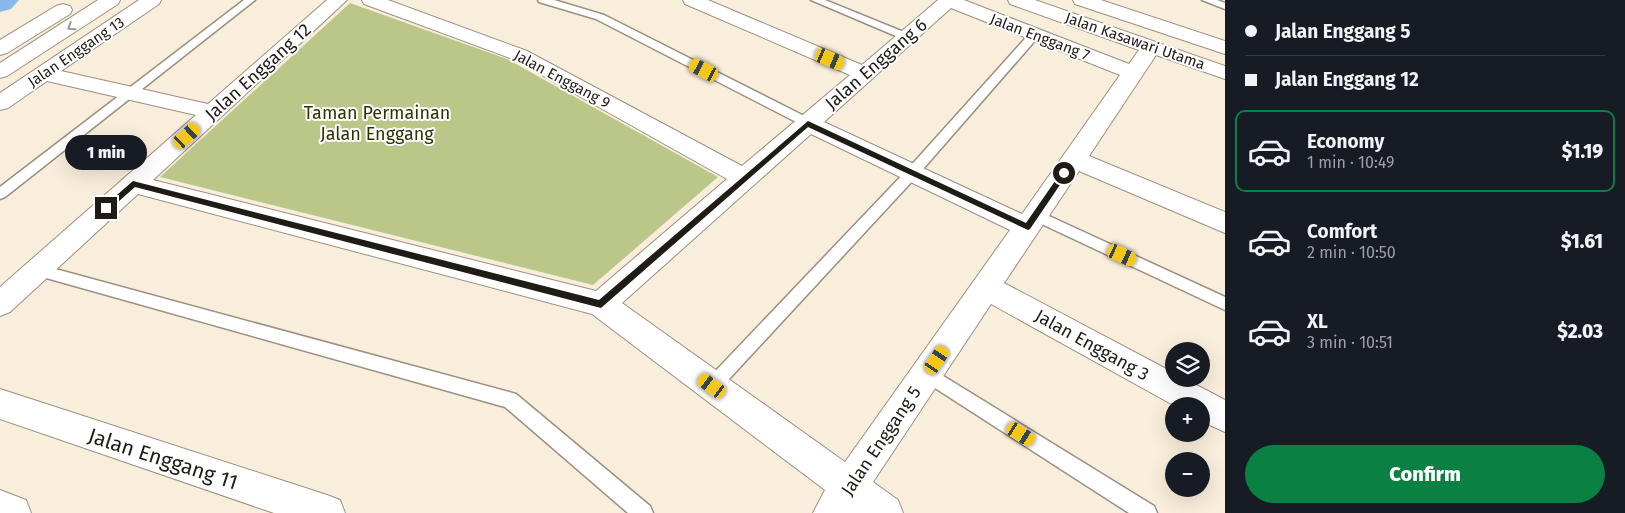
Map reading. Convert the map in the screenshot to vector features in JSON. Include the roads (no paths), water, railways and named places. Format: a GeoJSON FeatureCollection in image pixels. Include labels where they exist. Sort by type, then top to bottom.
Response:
{"type":"FeatureCollection","features":[{"type":"Feature","properties":{"kind":"street"},"geometry":{"type":"LineString","coordinates":[[0,48],[78,0]]}},
{"type":"Feature","properties":{"kind":"street"},"geometry":{"type":"LineString","coordinates":[[0,72],[112,0]]}},
{"type":"Feature","properties":{"kind":"street","name":"Jalan Enggang 13"},"geometry":{"type":"LineString","coordinates":[[0,103],[152,0]]}},
{"type":"Feature","properties":{"kind":"street","name":"Jalan Enggang 12"},"geometry":{"type":"LineString","coordinates":[[0,304],[338,0]]}},
{"type":"Feature","properties":{"kind":"street","name":"Jalan Enggang 9"},"geometry":{"type":"LineString","coordinates":[[371,0],[520,55],[744,178]]}},
{"type":"Feature","properties":{"kind":"street"},"geometry":{"type":"LineString","coordinates":[[692,0],[865,74]]}},
{"type":"Feature","properties":{"kind":"street","name":"Jalan Enggang 6"},"geometry":{"type":"LineString","coordinates":[[601,304],[948,0]]}},
{"type":"Feature","properties":{"kind":"street","name":"Jalan Enggang 7"},"geometry":{"type":"LineString","coordinates":[[948,0],[1133,73]]}},
{"type":"Feature","properties":{"kind":"street"},"geometry":{"type":"LineString","coordinates":[[1082,0],[1225,48]]}},
{"type":"Feature","properties":{"kind":"street","name":"Jalan Kasawari Utama"},"geometry":{"type":"LineString","coordinates":[[1027,1],[1225,73]]}},
{"type":"Feature","properties":{"kind":"street","name":"Jalan Enggang 5"},"geometry":{"type":"LineString","coordinates":[[840,500],[1151,47]]}},
{"type":"Feature","properties":{"kind":"street"},"geometry":{"type":"LineString","coordinates":[[44,74],[213,112]]}},
{"type":"Feature","properties":{"kind":"street"},"geometry":{"type":"LineString","coordinates":[[808,124],[912,172],[1032,221]]}},
{"type":"Feature","properties":{"kind":"street"},"geometry":{"type":"LineString","coordinates":[[1074,159],[1225,224]]}},
{"type":"Feature","properties":{"kind":"street"},"geometry":{"type":"LineString","coordinates":[[133,184],[601,304],[712,386],[840,500],[885,513]]}},
{"type":"Feature","properties":{"kind":"street","name":"Jalan Enggang 3"},"geometry":{"type":"LineString","coordinates":[[986,287],[1225,417]]}},
{"type":"Feature","properties":{"kind":"street","name":"Jalan Enggang 11"},"geometry":{"type":"LineString","coordinates":[[0,404],[326,513]]}},
{"type":"Feature","properties":{"kind":"street"},"geometry":{"type":"LineString","coordinates":[[0,508],[13,513]]}},
{"type":"Feature","properties":{"kind":"lane"},"geometry":{"type":"LineString","coordinates":[[0,194],[250,0]]}},
{"type":"Feature","properties":{"kind":"lane"},"geometry":{"type":"LineString","coordinates":[[543,0],[600,17],[808,124]]}},
{"type":"Feature","properties":{"kind":"lane"},"geometry":{"type":"LineString","coordinates":[[816,0],[906,37]]}},
{"type":"Feature","properties":{"kind":"lane"},"geometry":{"type":"LineString","coordinates":[[1207,0],[1225,6]]}},
{"type":"Feature","properties":{"kind":"lane"},"geometry":{"type":"LineString","coordinates":[[712,386],[912,172],[1035,34]]}},
{"type":"Feature","properties":{"kind":"lane"},"geometry":{"type":"LineString","coordinates":[[1032,221],[1225,304]]}},
{"type":"Feature","properties":{"kind":"lane"},"geometry":{"type":"LineString","coordinates":[[37,270],[510,400],[643,513]]}},
{"type":"Feature","properties":{"kind":"lane"},"geometry":{"type":"LineString","coordinates":[[927,374],[1147,513]]}},
{"type":"Feature","properties":{"kind":"park label","name":"Taman Permainan Jalan Enggang"},"geometry":{"type":"Point","coordinates":[377,123]}}]}
